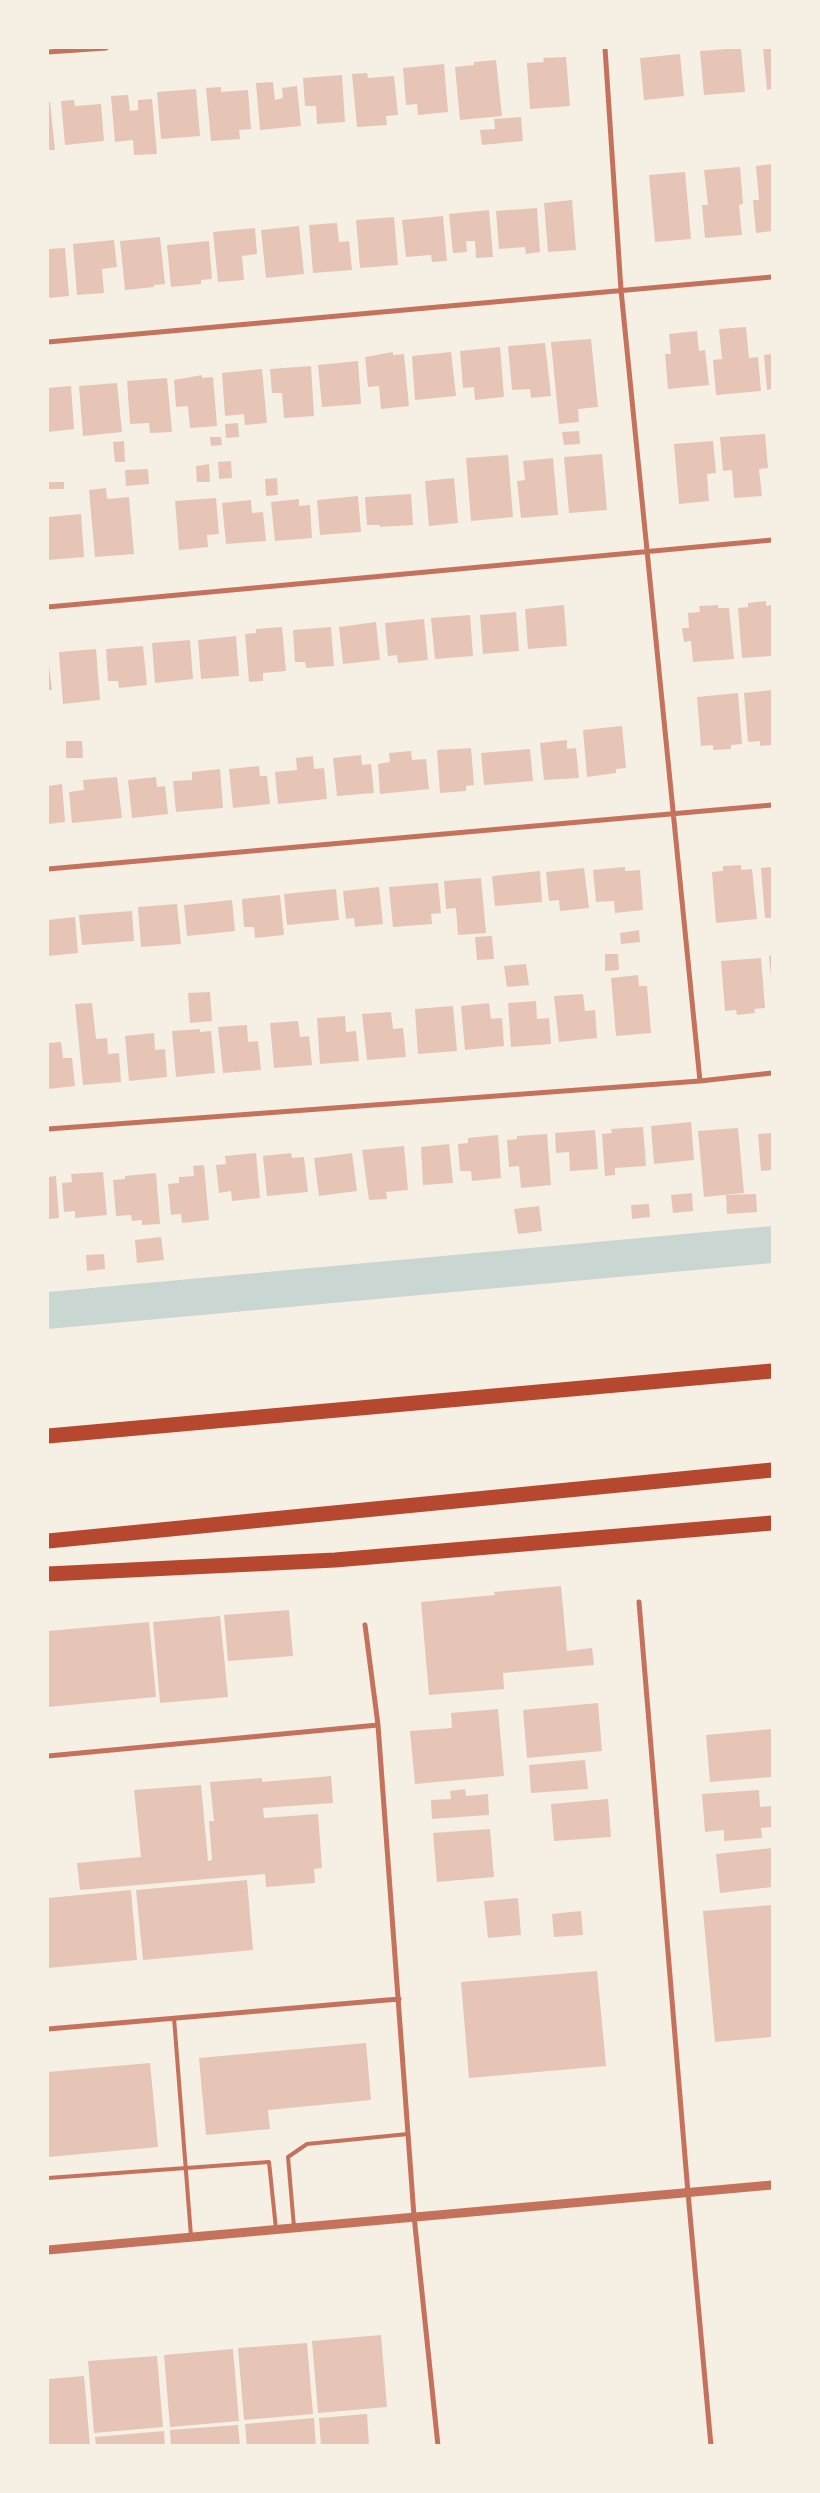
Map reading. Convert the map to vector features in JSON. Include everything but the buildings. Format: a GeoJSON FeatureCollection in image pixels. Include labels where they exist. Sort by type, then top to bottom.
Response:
{"type":"FeatureCollection","features":[{"type":"Feature","properties":{"kind":"highway"},"geometry":{"type":"LineString","coordinates":[[48,1436],[772,1371]]}},
{"type":"Feature","properties":{"kind":"highway"},"geometry":{"type":"LineString","coordinates":[[48,1540],[772,1470]]}},
{"type":"Feature","properties":{"kind":"highway"},"geometry":{"type":"LineString","coordinates":[[48,1574],[335,1560],[772,1523]]}},
{"type":"Feature","properties":{"kind":"street"},"geometry":{"type":"LineString","coordinates":[[48,52],[105,48]]}},
{"type":"Feature","properties":{"kind":"street"},"geometry":{"type":"LineString","coordinates":[[605,48],[621,290],[700,1081]]}},
{"type":"Feature","properties":{"kind":"street"},"geometry":{"type":"LineString","coordinates":[[48,342],[772,277]]}},
{"type":"Feature","properties":{"kind":"street"},"geometry":{"type":"LineString","coordinates":[[48,607],[772,540]]}},
{"type":"Feature","properties":{"kind":"street"},"geometry":{"type":"LineString","coordinates":[[48,869],[772,805]]}},
{"type":"Feature","properties":{"kind":"street"},"geometry":{"type":"LineString","coordinates":[[48,1129],[700,1081],[772,1073]]}},
{"type":"Feature","properties":{"kind":"street"},"geometry":{"type":"LineString","coordinates":[[639,1602],[711,2446]]}},
{"type":"Feature","properties":{"kind":"street"},"geometry":{"type":"LineString","coordinates":[[365,1625],[378,1725],[414,2216],[438,2446]]}},
{"type":"Feature","properties":{"kind":"street"},"geometry":{"type":"LineString","coordinates":[[48,1756],[378,1725]]}},
{"type":"Feature","properties":{"kind":"street"},"geometry":{"type":"LineString","coordinates":[[48,2029],[398,1999]]}},
{"type":"Feature","properties":{"kind":"street"},"geometry":{"type":"LineString","coordinates":[[48,2250],[772,2185]]}},
{"type":"Feature","properties":{"kind":"lane"},"geometry":{"type":"LineString","coordinates":[[174,2018],[188,2169],[191,2236]]}},
{"type":"Feature","properties":{"kind":"lane"},"geometry":{"type":"LineString","coordinates":[[295,2229],[288,2157],[307,2144],[408,2134]]}},
{"type":"Feature","properties":{"kind":"lane"},"geometry":{"type":"LineString","coordinates":[[48,2178],[269,2162],[276,2231]]}},
{"type":"Feature","properties":{"kind":"shaded area"},"geometry":{"type":"Polygon","coordinates":[[[772,1226],[772,1263],[48,1329],[48,1292],[772,1226]]]}}]}
